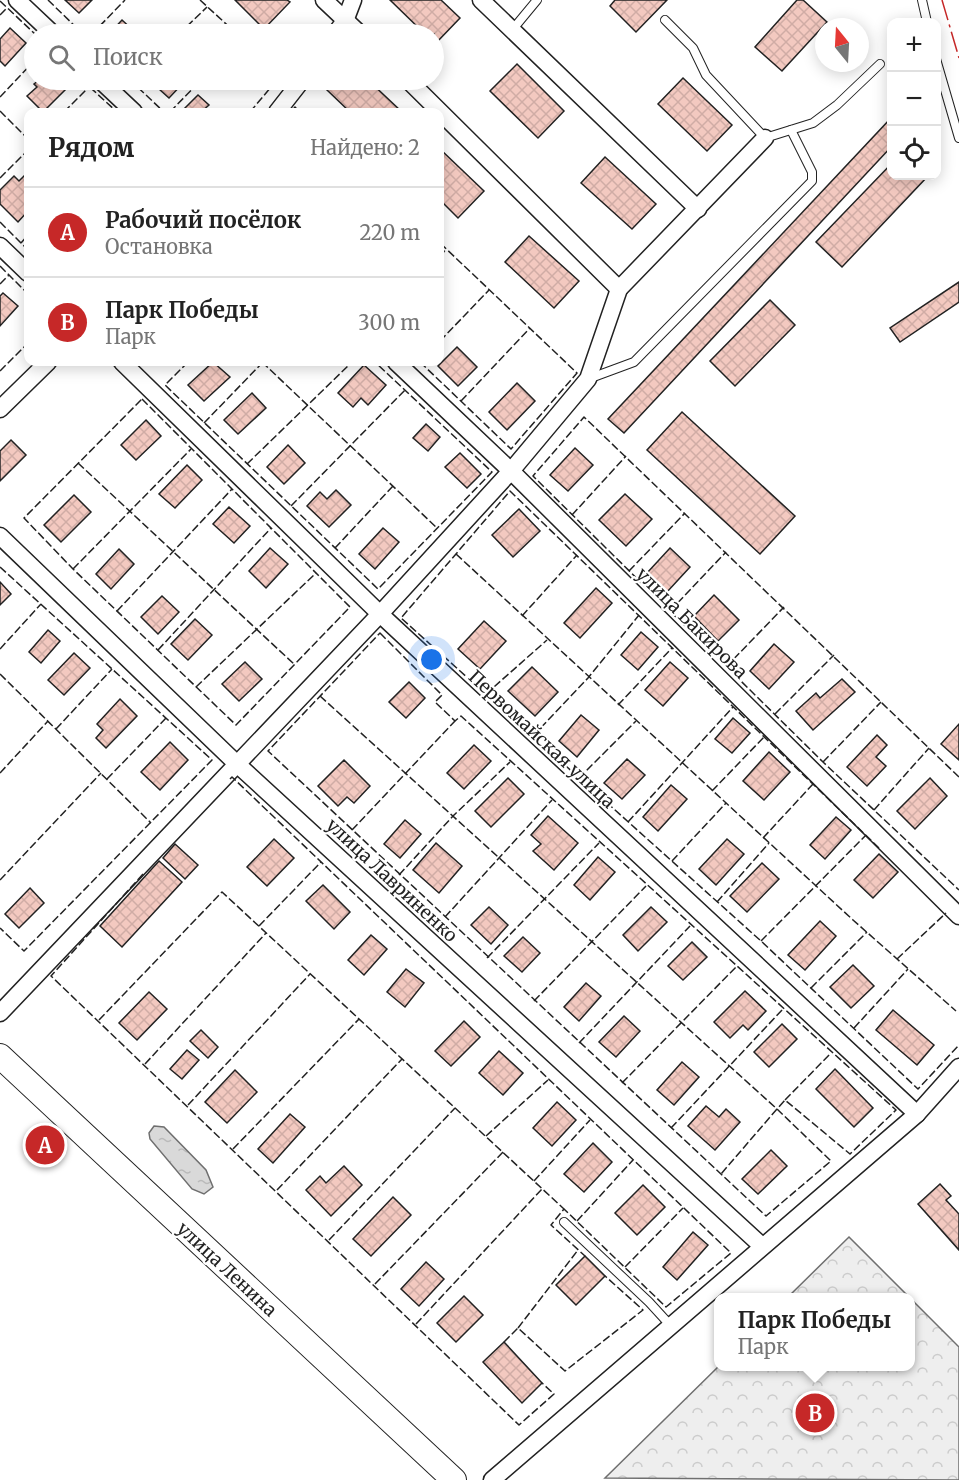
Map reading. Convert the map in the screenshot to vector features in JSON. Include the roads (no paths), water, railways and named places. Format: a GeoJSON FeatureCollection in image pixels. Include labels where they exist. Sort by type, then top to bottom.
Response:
{"type":"FeatureCollection","features":[{"type":"Feature","properties":{"kind":"main road","name":"улица Ленина"},"geometry":{"type":"LineString","coordinates":[[0,1056],[454,1480]]}},
{"type":"Feature","properties":{"kind":"street"},"geometry":{"type":"LineString","coordinates":[[18,0],[43,24]]}},
{"type":"Feature","properties":{"kind":"street"},"geometry":{"type":"LineString","coordinates":[[324,0],[348,24]]}},
{"type":"Feature","properties":{"kind":"street"},"geometry":{"type":"LineString","coordinates":[[342,24],[353,0]]}},
{"type":"Feature","properties":{"kind":"street"},"geometry":{"type":"LineString","coordinates":[[481,0],[698,209]]}},
{"type":"Feature","properties":{"kind":"street"},"geometry":{"type":"LineString","coordinates":[[111,90],[130,108]]}},
{"type":"Feature","properties":{"kind":"street"},"geometry":{"type":"LineString","coordinates":[[280,108],[294,90]]}},
{"type":"Feature","properties":{"kind":"street"},"geometry":{"type":"LineString","coordinates":[[418,90],[436,108]]}},
{"type":"Feature","properties":{"kind":"street"},"geometry":{"type":"LineString","coordinates":[[444,116],[619,289]]}},
{"type":"Feature","properties":{"kind":"street"},"geometry":{"type":"LineString","coordinates":[[0,1012],[380,614],[511,471],[588,379],[619,289],[765,138]]}},
{"type":"Feature","properties":{"kind":"street"},"geometry":{"type":"LineString","coordinates":[[0,246],[24,269]]}},
{"type":"Feature","properties":{"kind":"street"},"geometry":{"type":"LineString","coordinates":[[0,409],[44,366]]}},
{"type":"Feature","properties":{"kind":"street","name":"Первомайская улица"},"geometry":{"type":"LineString","coordinates":[[126,366],[380,614],[916,1114]]}},
{"type":"Feature","properties":{"kind":"street","name":"улица Бакирова"},"geometry":{"type":"LineString","coordinates":[[400,366],[511,471],[959,916]]}},
{"type":"Feature","properties":{"kind":"street","name":"улица Лавриненко"},"geometry":{"type":"LineString","coordinates":[[0,536],[237,764],[762,1246]]}},
{"type":"Feature","properties":{"kind":"street"},"geometry":{"type":"LineString","coordinates":[[492,1480],[916,1114],[959,1067]]}},
{"type":"Feature","properties":{"kind":"lane"},"geometry":{"type":"LineString","coordinates":[[513,29],[537,0]]}},
{"type":"Feature","properties":{"kind":"lane"},"geometry":{"type":"LineString","coordinates":[[922,0],[926,18]]}},
{"type":"Feature","properties":{"kind":"lane"},"geometry":{"type":"LineString","coordinates":[[665,20],[693,48],[706,75],[765,138],[813,123],[837,105],[880,64]]}},
{"type":"Feature","properties":{"kind":"lane"},"geometry":{"type":"LineString","coordinates":[[940,72],[959,138]]}},
{"type":"Feature","properties":{"kind":"lane"},"geometry":{"type":"LineString","coordinates":[[588,379],[634,362],[812,181],[812,172],[791,130]]}},
{"type":"Feature","properties":{"kind":"lane"},"geometry":{"type":"LineString","coordinates":[[564,1222],[649,1302],[671,1326]]}},
{"type":"Feature","properties":{"kind":"water"},"geometry":{"type":"Polygon","coordinates":[[[154,1126],[164,1127],[206,1170],[213,1187],[204,1194],[192,1189],[150,1139],[149,1133],[154,1126]]]}},
{"type":"Feature","properties":{"kind":"place","name":"Рабочий посёлок"},"geometry":{"type":"Point","coordinates":[45,1145]}},
{"type":"Feature","properties":{"kind":"place","name":"Парк Победы"},"geometry":{"type":"Point","coordinates":[815,1413]}}]}
